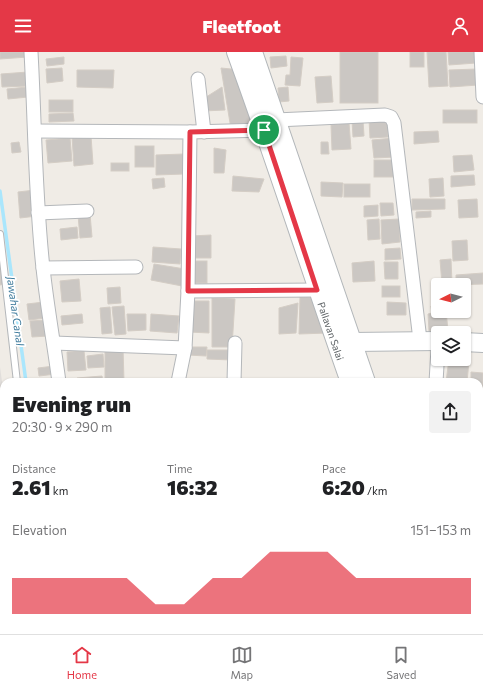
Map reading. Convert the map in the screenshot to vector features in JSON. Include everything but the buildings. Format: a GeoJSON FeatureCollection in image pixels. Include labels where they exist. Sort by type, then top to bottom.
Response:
{"type":"FeatureCollection","features":[{"type":"Feature","properties":{"kind":"street"},"geometry":{"type":"LineString","coordinates":[[31,52],[38,212],[43,268],[58,378]]}},
{"type":"Feature","properties":{"kind":"street","name":"Pallavan Salai"},"geometry":{"type":"LineString","coordinates":[[236,52],[270,125],[317,290],[349,378]]}},
{"type":"Feature","properties":{"kind":"street"},"geometry":{"type":"LineString","coordinates":[[253,52],[270,125],[365,378]]}},
{"type":"Feature","properties":{"kind":"street"},"geometry":{"type":"LineString","coordinates":[[481,52],[483,97]]}},
{"type":"Feature","properties":{"kind":"street"},"geometry":{"type":"LineString","coordinates":[[198,79],[204,132]]}},
{"type":"Feature","properties":{"kind":"street"},"geometry":{"type":"LineString","coordinates":[[35,131],[204,132],[385,115],[391,117],[420,340]]}},
{"type":"Feature","properties":{"kind":"street"},"geometry":{"type":"LineString","coordinates":[[179,378],[185,348],[188,291],[190,132]]}},
{"type":"Feature","properties":{"kind":"street"},"geometry":{"type":"LineString","coordinates":[[38,212],[87,211]]}},
{"type":"Feature","properties":{"kind":"street"},"geometry":{"type":"LineString","coordinates":[[43,268],[136,267]]}},
{"type":"Feature","properties":{"kind":"street"},"geometry":{"type":"LineString","coordinates":[[188,291],[317,290]]}},
{"type":"Feature","properties":{"kind":"street"},"geometry":{"type":"LineString","coordinates":[[352,342],[431,341]]}},
{"type":"Feature","properties":{"kind":"street"},"geometry":{"type":"LineString","coordinates":[[471,342],[483,343]]}},
{"type":"Feature","properties":{"kind":"street"},"geometry":{"type":"LineString","coordinates":[[54,343],[185,348]]}},
{"type":"Feature","properties":{"kind":"street"},"geometry":{"type":"LineString","coordinates":[[234,378],[235,343]]}},
{"type":"Feature","properties":{"kind":"street"},"geometry":{"type":"LineString","coordinates":[[436,378],[437,366]]}},
{"type":"Feature","properties":{"kind":"lane"},"geometry":{"type":"LineString","coordinates":[[0,234],[17,378]]}},
{"type":"Feature","properties":{"kind":"waterway","name":"Jawahar Canal"},"geometry":{"type":"LineString","coordinates":[[0,191],[25,378]]}},
{"type":"Feature","properties":{"kind":"route"},"geometry":{"type":"LineString","coordinates":[[264,130],[317,290],[188,291],[190,132],[264,130]]}}]}
